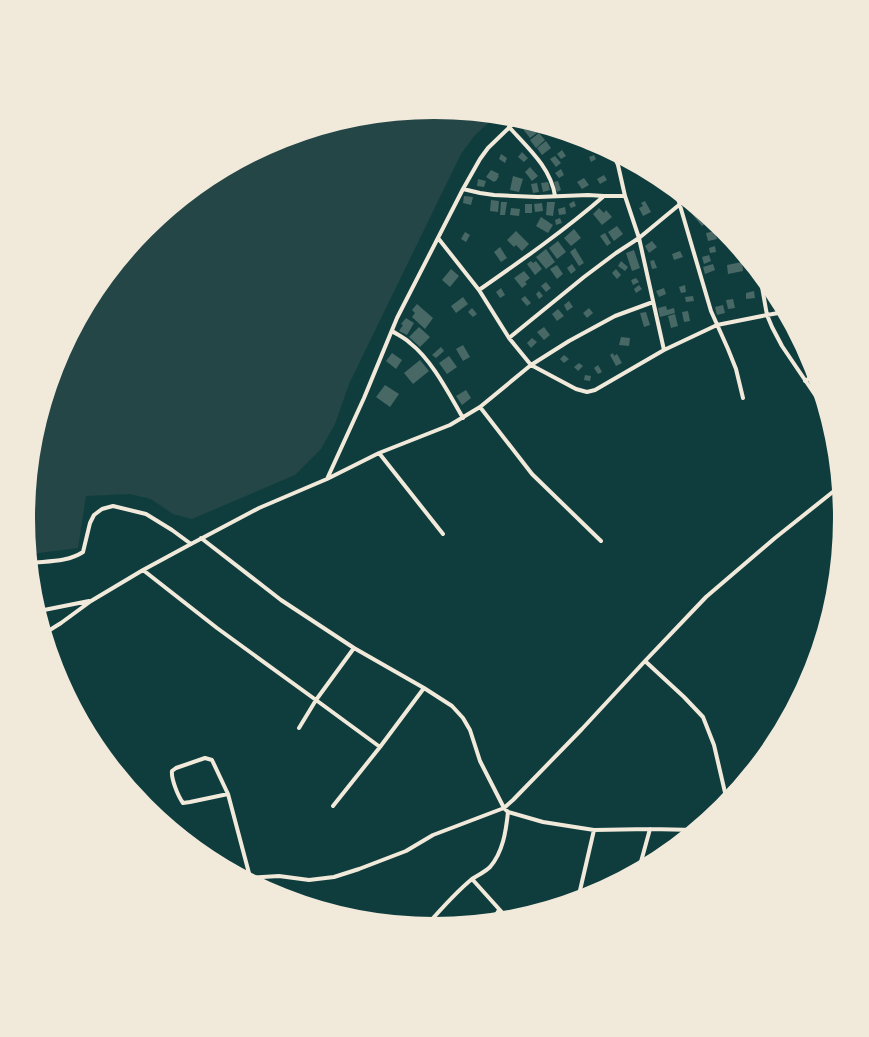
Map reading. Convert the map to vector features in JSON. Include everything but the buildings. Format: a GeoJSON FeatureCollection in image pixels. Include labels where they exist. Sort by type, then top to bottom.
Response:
{"type":"FeatureCollection","features":[{"type":"Feature","properties":{"kind":"street"},"geometry":{"type":"LineString","coordinates":[[327,479],[364,398],[397,318],[463,189],[488,148],[509,127],[537,158],[550,177],[554,187],[555,196]]}},
{"type":"Feature","properties":{"kind":"street"},"geometry":{"type":"LineString","coordinates":[[617,162],[625,196],[639,238],[664,350]]}},
{"type":"Feature","properties":{"kind":"street"},"geometry":{"type":"LineString","coordinates":[[463,189],[494,195],[538,197],[588,195],[625,196]]}},
{"type":"Feature","properties":{"kind":"street"},"geometry":{"type":"LineString","coordinates":[[479,290],[538,248],[604,196]]}},
{"type":"Feature","properties":{"kind":"street"},"geometry":{"type":"LineString","coordinates":[[678,201],[711,311],[736,369],[743,398]]}},
{"type":"Feature","properties":{"kind":"street"},"geometry":{"type":"LineString","coordinates":[[509,338],[616,252],[639,238],[679,205]]}},
{"type":"Feature","properties":{"kind":"street"},"geometry":{"type":"LineString","coordinates":[[438,238],[479,290],[509,338],[531,365],[576,389],[587,392],[664,350],[717,325],[778,313]]}},
{"type":"Feature","properties":{"kind":"street"},"geometry":{"type":"LineString","coordinates":[[762,288],[767,315],[772,328],[782,346],[816,396]]}},
{"type":"Feature","properties":{"kind":"street"},"geometry":{"type":"LineString","coordinates":[[50,630],[91,601],[143,570],[259,508],[327,479],[379,453],[450,425],[463,418],[480,407],[531,365],[569,341],[615,316],[653,302]]}},
{"type":"Feature","properties":{"kind":"street"},"geometry":{"type":"LineString","coordinates":[[392,331],[421,352],[463,418]]}},
{"type":"Feature","properties":{"kind":"street"},"geometry":{"type":"LineString","coordinates":[[805,381],[810,378]]}},
{"type":"Feature","properties":{"kind":"street"},"geometry":{"type":"LineString","coordinates":[[480,407],[532,474],[601,541]]}},
{"type":"Feature","properties":{"kind":"street"},"geometry":{"type":"LineString","coordinates":[[379,453],[443,534]]}},
{"type":"Feature","properties":{"kind":"street"},"geometry":{"type":"LineString","coordinates":[[256,877],[279,876],[309,880],[334,876],[359,869],[406,851],[433,835],[504,808],[582,729],[644,661],[706,597],[775,538],[834,491]]}},
{"type":"Feature","properties":{"kind":"street"},"geometry":{"type":"LineString","coordinates":[[36,562],[66,559],[83,552],[90,523],[94,515],[102,509],[113,506],[146,514],[191,544]]}},
{"type":"Feature","properties":{"kind":"street"},"geometry":{"type":"LineString","coordinates":[[201,538],[281,600],[354,648],[424,688],[452,706],[464,718],[470,730],[480,761],[504,808],[508,812],[543,822],[594,830],[686,830]]}},
{"type":"Feature","properties":{"kind":"street"},"geometry":{"type":"LineString","coordinates":[[143,570],[217,628],[380,747]]}},
{"type":"Feature","properties":{"kind":"street"},"geometry":{"type":"LineString","coordinates":[[45,610],[91,601]]}},
{"type":"Feature","properties":{"kind":"street"},"geometry":{"type":"LineString","coordinates":[[299,728],[316,700],[354,648]]}},
{"type":"Feature","properties":{"kind":"street"},"geometry":{"type":"LineString","coordinates":[[644,661],[684,697],[703,717],[714,745],[725,794]]}},
{"type":"Feature","properties":{"kind":"street"},"geometry":{"type":"LineString","coordinates":[[333,806],[424,688]]}},
{"type":"Feature","properties":{"kind":"street"},"geometry":{"type":"LineString","coordinates":[[228,794],[183,803],[174,781],[172,771],[176,768],[205,758],[212,760],[228,794],[247,872]]}},
{"type":"Feature","properties":{"kind":"street"},"geometry":{"type":"LineString","coordinates":[[433,919],[443,907],[472,879],[489,867],[499,852],[506,833],[508,812]]}},
{"type":"Feature","properties":{"kind":"street"},"geometry":{"type":"LineString","coordinates":[[641,861],[650,829]]}},
{"type":"Feature","properties":{"kind":"street"},"geometry":{"type":"LineString","coordinates":[[580,892],[594,830]]}},
{"type":"Feature","properties":{"kind":"street"},"geometry":{"type":"LineString","coordinates":[[472,879],[502,913]]}},
{"type":"Feature","properties":{"kind":"street"},"geometry":{"type":"LineString","coordinates":[[497,914],[499,910]]}},
{"type":"Feature","properties":{"kind":"shaded area"},"geometry":{"type":"Polygon","coordinates":[[[434,118],[490,122],[475,135],[461,154],[349,384],[335,424],[321,449],[295,475],[192,519],[173,514],[151,499],[130,494],[86,496],[78,548],[36,553],[34,518],[35,492],[37,466],[42,440],[55,390],[75,341],[101,296],[133,254],[151,235],[170,217],[212,185],[257,159],[306,139],[382,121],[434,118]]]}}]}
